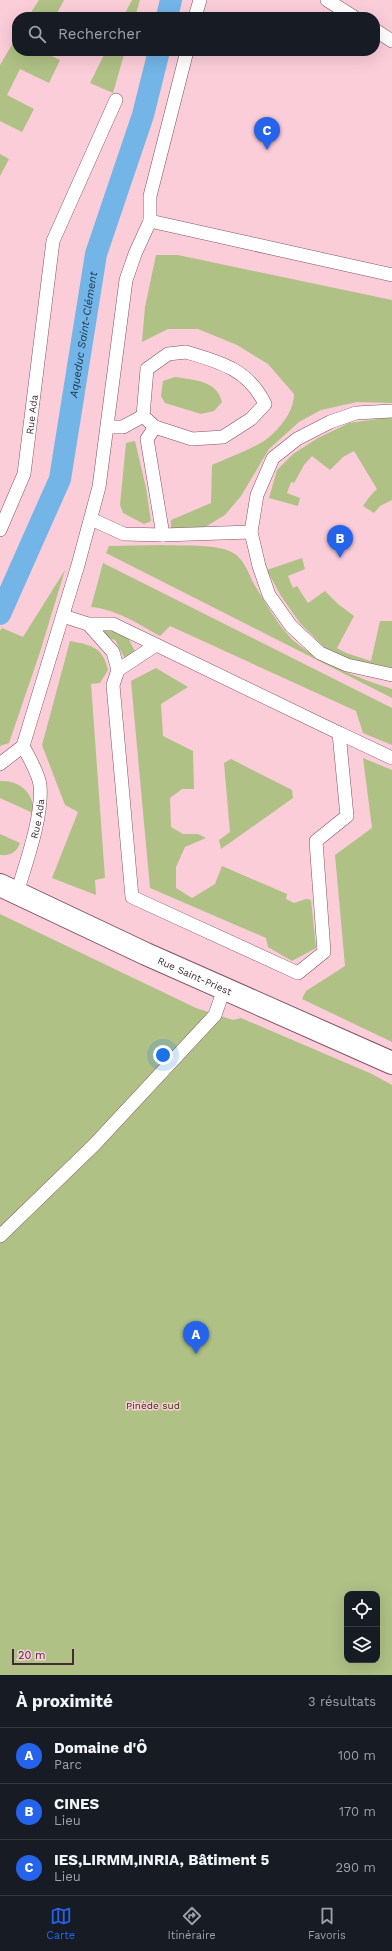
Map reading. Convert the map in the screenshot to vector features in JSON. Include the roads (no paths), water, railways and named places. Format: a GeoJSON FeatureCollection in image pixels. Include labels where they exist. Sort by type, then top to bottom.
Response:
{"type":"FeatureCollection","features":[{"type":"Feature","properties":{"kind":"street","name":"Rue Saint-Priest"},"geometry":{"type":"LineString","coordinates":[[8,889],[146,954],[392,1063]]}},
{"type":"Feature","properties":{"kind":"lane"},"geometry":{"type":"LineString","coordinates":[[196,12],[200,0]]}},
{"type":"Feature","properties":{"kind":"lane"},"geometry":{"type":"LineString","coordinates":[[327,0],[346,12]]}},
{"type":"Feature","properties":{"kind":"lane"},"geometry":{"type":"LineString","coordinates":[[380,33],[392,41]]}},
{"type":"Feature","properties":{"kind":"lane"},"geometry":{"type":"LineString","coordinates":[[0,764],[23,746],[91,519],[103,466],[126,280],[135,254],[150,221],[150,196],[186,56]]}},
{"type":"Feature","properties":{"kind":"lane","name":"Rue Ada"},"geometry":{"type":"LineString","coordinates":[[0,530],[24,474],[56,234],[116,100]]}},
{"type":"Feature","properties":{"kind":"lane"},"geometry":{"type":"LineString","coordinates":[[150,221],[392,275]]}},
{"type":"Feature","properties":{"kind":"lane"},"geometry":{"type":"LineString","coordinates":[[186,352],[229,367],[246,377],[258,390],[265,404],[251,419],[223,437],[192,439],[155,427],[143,416],[147,369],[168,354],[186,352]]}},
{"type":"Feature","properties":{"kind":"lane"},"geometry":{"type":"LineString","coordinates":[[392,411],[356,413],[330,422],[297,439],[273,458],[257,494],[251,532],[259,566],[269,595],[291,626],[320,653],[347,665],[392,675]]}},
{"type":"Feature","properties":{"kind":"lane"},"geometry":{"type":"LineString","coordinates":[[108,427],[123,427],[143,416]]}},
{"type":"Feature","properties":{"kind":"lane"},"geometry":{"type":"LineString","coordinates":[[155,427],[147,439],[163,535]]}},
{"type":"Feature","properties":{"kind":"lane"},"geometry":{"type":"LineString","coordinates":[[91,519],[124,534],[163,535],[251,532]]}},
{"type":"Feature","properties":{"kind":"lane"},"geometry":{"type":"LineString","coordinates":[[63,616],[88,624],[113,624],[392,758]]}},
{"type":"Feature","properties":{"kind":"lane"},"geometry":{"type":"LineString","coordinates":[[88,624],[113,652],[118,670],[113,686],[132,896],[298,973],[324,952],[316,841],[347,816],[339,733]]}},
{"type":"Feature","properties":{"kind":"lane"},"geometry":{"type":"LineString","coordinates":[[118,670],[156,644]]}},
{"type":"Feature","properties":{"kind":"lane","name":"Rue Ada"},"geometry":{"type":"LineString","coordinates":[[8,889],[32,843],[40,804],[40,784],[23,746]]}},
{"type":"Feature","properties":{"kind":"lane"},"geometry":{"type":"LineString","coordinates":[[0,1236],[94,1145],[215,1015],[224,988]]}},
{"type":"Feature","properties":{"kind":"waterway","name":"Aqueduc Saint-Clément"},"geometry":{"type":"LineString","coordinates":[[168,12],[171,0]]}},
{"type":"Feature","properties":{"kind":"waterway","name":"Aqueduc Saint-Clément"},"geometry":{"type":"LineString","coordinates":[[0,614],[60,479],[96,254],[143,115],[158,56]]}},
{"type":"Feature","properties":{"kind":"place","name":"IES,LIRMM,INRIA, Bâtiment 5"},"geometry":{"type":"Point","coordinates":[267,150]}},
{"type":"Feature","properties":{"kind":"place","name":"CINES"},"geometry":{"type":"Point","coordinates":[340,558]}},
{"type":"Feature","properties":{"kind":"place","name":"Domaine d'Ô"},"geometry":{"type":"Point","coordinates":[196,1354]}},
{"type":"Feature","properties":{"kind":"park label","name":"Pinède sud"},"geometry":{"type":"Point","coordinates":[153,1405]}}]}
